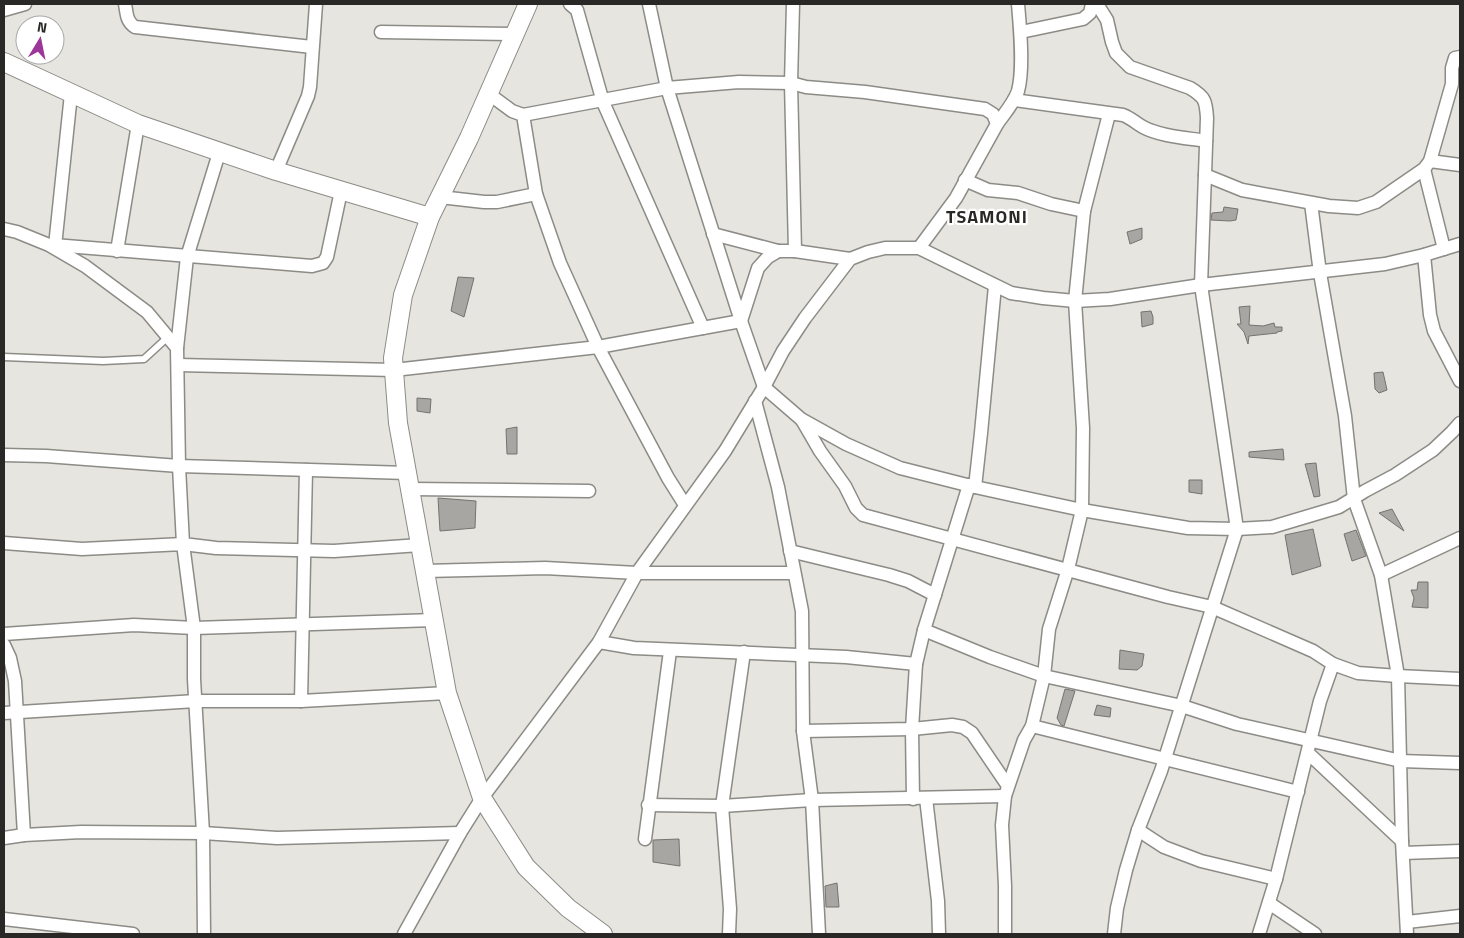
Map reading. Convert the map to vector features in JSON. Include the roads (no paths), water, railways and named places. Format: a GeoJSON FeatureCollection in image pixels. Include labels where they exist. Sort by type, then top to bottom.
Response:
{"type":"FeatureCollection","features":[{"type":"Feature","properties":{"kind":"main road"},"geometry":{"type":"LineString","coordinates":[[528,4],[469,138],[430,217],[403,295],[393,358],[398,423],[447,693],[482,798],[526,867],[568,908],[603,934]]}},
{"type":"Feature","properties":{"kind":"main road"},"geometry":{"type":"LineString","coordinates":[[4,62],[138,124],[276,171],[430,217]]}},
{"type":"Feature","properties":{"kind":"street"},"geometry":{"type":"LineString","coordinates":[[4,10],[25,4]]}},
{"type":"Feature","properties":{"kind":"street"},"geometry":{"type":"LineString","coordinates":[[125,4],[129,23],[135,27],[312,47]]}},
{"type":"Feature","properties":{"kind":"street"},"geometry":{"type":"LineString","coordinates":[[276,171],[308,96],[316,4]]}},
{"type":"Feature","properties":{"kind":"street"},"geometry":{"type":"LineString","coordinates":[[570,4],[577,10],[603,102],[703,328]]}},
{"type":"Feature","properties":{"kind":"street"},"geometry":{"type":"LineString","coordinates":[[649,4],[667,88],[741,321],[764,387],[801,418],[846,444],[900,468],[1082,510],[1188,528],[1237,529],[1272,527],[1340,507],[1433,450],[1460,422]]}},
{"type":"Feature","properties":{"kind":"street"},"geometry":{"type":"LineString","coordinates":[[793,4],[791,83],[795,251]]}},
{"type":"Feature","properties":{"kind":"street"},"geometry":{"type":"LineString","coordinates":[[918,248],[956,198],[997,124],[1018,92],[1020,79],[1020,32],[1018,4]]}},
{"type":"Feature","properties":{"kind":"street"},"geometry":{"type":"LineString","coordinates":[[1020,32],[1084,19],[1090,13],[1092,4]]}},
{"type":"Feature","properties":{"kind":"street"},"geometry":{"type":"LineString","coordinates":[[1097,4],[1107,20],[1116,53],[1130,67],[1190,88],[1206,101],[1201,286],[1237,529],[1165,759],[1138,830],[1117,908],[1114,934]]}},
{"type":"Feature","properties":{"kind":"street"},"geometry":{"type":"LineString","coordinates":[[381,32],[515,34]]}},
{"type":"Feature","properties":{"kind":"street"},"geometry":{"type":"LineString","coordinates":[[1444,250],[1427,165],[1452,84],[1453,62],[1455,58],[1460,57]]}},
{"type":"Feature","properties":{"kind":"street"},"geometry":{"type":"LineString","coordinates":[[489,94],[512,111],[522,115],[603,102],[667,88],[739,82],[791,83],[985,109],[993,114],[997,124]]}},
{"type":"Feature","properties":{"kind":"street"},"geometry":{"type":"LineString","coordinates":[[52,245],[71,94]]}},
{"type":"Feature","properties":{"kind":"street"},"geometry":{"type":"LineString","coordinates":[[1014,100],[1123,115],[1132,119],[1143,128],[1155,132],[1206,140]]}},
{"type":"Feature","properties":{"kind":"street"},"geometry":{"type":"LineString","coordinates":[[1005,934],[1002,825],[1006,791],[1024,740],[1032,726],[1044,676],[1049,629],[1068,569],[1082,510],[1083,428],[1076,301],[1084,211],[1109,114]]}},
{"type":"Feature","properties":{"kind":"street"},"geometry":{"type":"LineString","coordinates":[[522,115],[536,194],[560,263],[598,346],[668,478],[685,505]]}},
{"type":"Feature","properties":{"kind":"street"},"geometry":{"type":"LineString","coordinates":[[117,251],[138,124]]}},
{"type":"Feature","properties":{"kind":"street"},"geometry":{"type":"LineString","coordinates":[[204,934],[194,628],[183,544],[179,466],[177,348],[187,257],[220,153]]}},
{"type":"Feature","properties":{"kind":"street"},"geometry":{"type":"LineString","coordinates":[[1205,175],[1242,190],[1329,206],[1358,208],[1376,202],[1427,165],[1460,165]]}},
{"type":"Feature","properties":{"kind":"street"},"geometry":{"type":"LineString","coordinates":[[965,180],[988,190],[1018,193],[1051,204],[1084,211]]}},
{"type":"Feature","properties":{"kind":"street"},"geometry":{"type":"LineString","coordinates":[[52,245],[312,266],[322,263],[327,257],[342,191]]}},
{"type":"Feature","properties":{"kind":"street"},"geometry":{"type":"LineString","coordinates":[[440,197],[497,202],[536,194]]}},
{"type":"Feature","properties":{"kind":"street"},"geometry":{"type":"LineString","coordinates":[[1311,203],[1320,272],[1346,416],[1354,499],[1381,575],[1398,676],[1402,847],[1407,928],[1460,916]]}},
{"type":"Feature","properties":{"kind":"street"},"geometry":{"type":"LineString","coordinates":[[4,229],[52,245],[85,266],[147,312],[177,348]]}},
{"type":"Feature","properties":{"kind":"street"},"geometry":{"type":"LineString","coordinates":[[713,234],[778,251],[795,251],[850,259],[885,248],[918,248],[1011,293],[1076,301],[1110,299],[1385,264],[1444,250],[1460,244]]}},
{"type":"Feature","properties":{"kind":"street"},"geometry":{"type":"LineString","coordinates":[[741,321],[758,268],[768,257],[778,251]]}},
{"type":"Feature","properties":{"kind":"street"},"geometry":{"type":"LineString","coordinates":[[1424,255],[1430,315],[1434,331],[1460,381]]}},
{"type":"Feature","properties":{"kind":"street"},"geometry":{"type":"LineString","coordinates":[[404,934],[460,833],[482,798],[599,642],[637,573],[725,451],[764,387],[783,351],[805,318],[850,259]]}},
{"type":"Feature","properties":{"kind":"street"},"geometry":{"type":"LineString","coordinates":[[939,934],[937,892],[919,798],[912,729],[916,664],[935,595],[972,486],[982,433],[995,286]]}},
{"type":"Feature","properties":{"kind":"street"},"geometry":{"type":"LineString","coordinates":[[178,365],[394,370],[598,346],[741,321]]}},
{"type":"Feature","properties":{"kind":"street"},"geometry":{"type":"LineString","coordinates":[[755,401],[778,487],[802,611],[803,731],[812,800],[819,934]]}},
{"type":"Feature","properties":{"kind":"street"},"geometry":{"type":"LineString","coordinates":[[801,418],[820,451],[845,486],[859,512],[1168,597],[1212,607],[1313,651],[1332,664],[1358,672],[1460,679]]}},
{"type":"Feature","properties":{"kind":"street"},"geometry":{"type":"LineString","coordinates":[[4,455],[46,456],[179,466],[306,470],[409,481],[589,491]]}},
{"type":"Feature","properties":{"kind":"street"},"geometry":{"type":"LineString","coordinates":[[301,700],[306,470]]}},
{"type":"Feature","properties":{"kind":"street"},"geometry":{"type":"LineString","coordinates":[[1381,575],[1460,538]]}},
{"type":"Feature","properties":{"kind":"street"},"geometry":{"type":"LineString","coordinates":[[4,543],[82,549],[183,544],[216,548],[334,551],[420,545]]}},
{"type":"Feature","properties":{"kind":"street"},"geometry":{"type":"LineString","coordinates":[[790,551],[889,575],[908,581],[935,595]]}},
{"type":"Feature","properties":{"kind":"street"},"geometry":{"type":"LineString","coordinates":[[425,571],[545,568],[637,573],[794,573]]}},
{"type":"Feature","properties":{"kind":"street"},"geometry":{"type":"LineString","coordinates":[[4,634],[134,625],[194,628],[434,620]]}},
{"type":"Feature","properties":{"kind":"street"},"geometry":{"type":"LineString","coordinates":[[924,630],[990,657],[1044,676],[1182,706],[1237,724],[1401,761],[1460,763]]}},
{"type":"Feature","properties":{"kind":"street"},"geometry":{"type":"LineString","coordinates":[[599,642],[634,648],[670,651],[744,652],[846,657],[916,664]]}},
{"type":"Feature","properties":{"kind":"street"},"geometry":{"type":"LineString","coordinates":[[4,645],[10,658],[15,681],[24,835]]}},
{"type":"Feature","properties":{"kind":"street"},"geometry":{"type":"LineString","coordinates":[[645,838],[670,651]]}},
{"type":"Feature","properties":{"kind":"street"},"geometry":{"type":"LineString","coordinates":[[729,934],[730,909],[722,806],[744,652]]}},
{"type":"Feature","properties":{"kind":"street"},"geometry":{"type":"LineString","coordinates":[[1259,934],[1276,878],[1312,740],[1320,701],[1332,664]]}},
{"type":"Feature","properties":{"kind":"street"},"geometry":{"type":"LineString","coordinates":[[4,713],[196,701],[301,700],[447,693]]}},
{"type":"Feature","properties":{"kind":"street"},"geometry":{"type":"LineString","coordinates":[[1032,726],[1298,792]]}},
{"type":"Feature","properties":{"kind":"street"},"geometry":{"type":"LineString","coordinates":[[803,731],[963,727],[972,733],[1006,791]]}},
{"type":"Feature","properties":{"kind":"street"},"geometry":{"type":"LineString","coordinates":[[1308,753],[1402,847],[1460,852]]}},
{"type":"Feature","properties":{"kind":"street"},"geometry":{"type":"LineString","coordinates":[[648,805],[722,806],[812,800],[919,798],[1006,791]]}},
{"type":"Feature","properties":{"kind":"street"},"geometry":{"type":"LineString","coordinates":[[1138,830],[1164,847],[1201,861],[1276,878]]}},
{"type":"Feature","properties":{"kind":"street"},"geometry":{"type":"LineString","coordinates":[[4,838],[81,832],[202,833],[277,838],[460,833]]}},
{"type":"Feature","properties":{"kind":"street"},"geometry":{"type":"LineString","coordinates":[[1269,902],[1316,934]]}},
{"type":"Feature","properties":{"kind":"street"},"geometry":{"type":"LineString","coordinates":[[4,919],[133,934]]}},
{"type":"Feature","properties":{"kind":"lane"},"geometry":{"type":"LineString","coordinates":[[4,358],[103,361],[144,359],[168,337]]}},
{"type":"Feature","properties":{"kind":"district","name":"TSAMONI"},"geometry":{"type":"Point","coordinates":[987,216]}}]}
